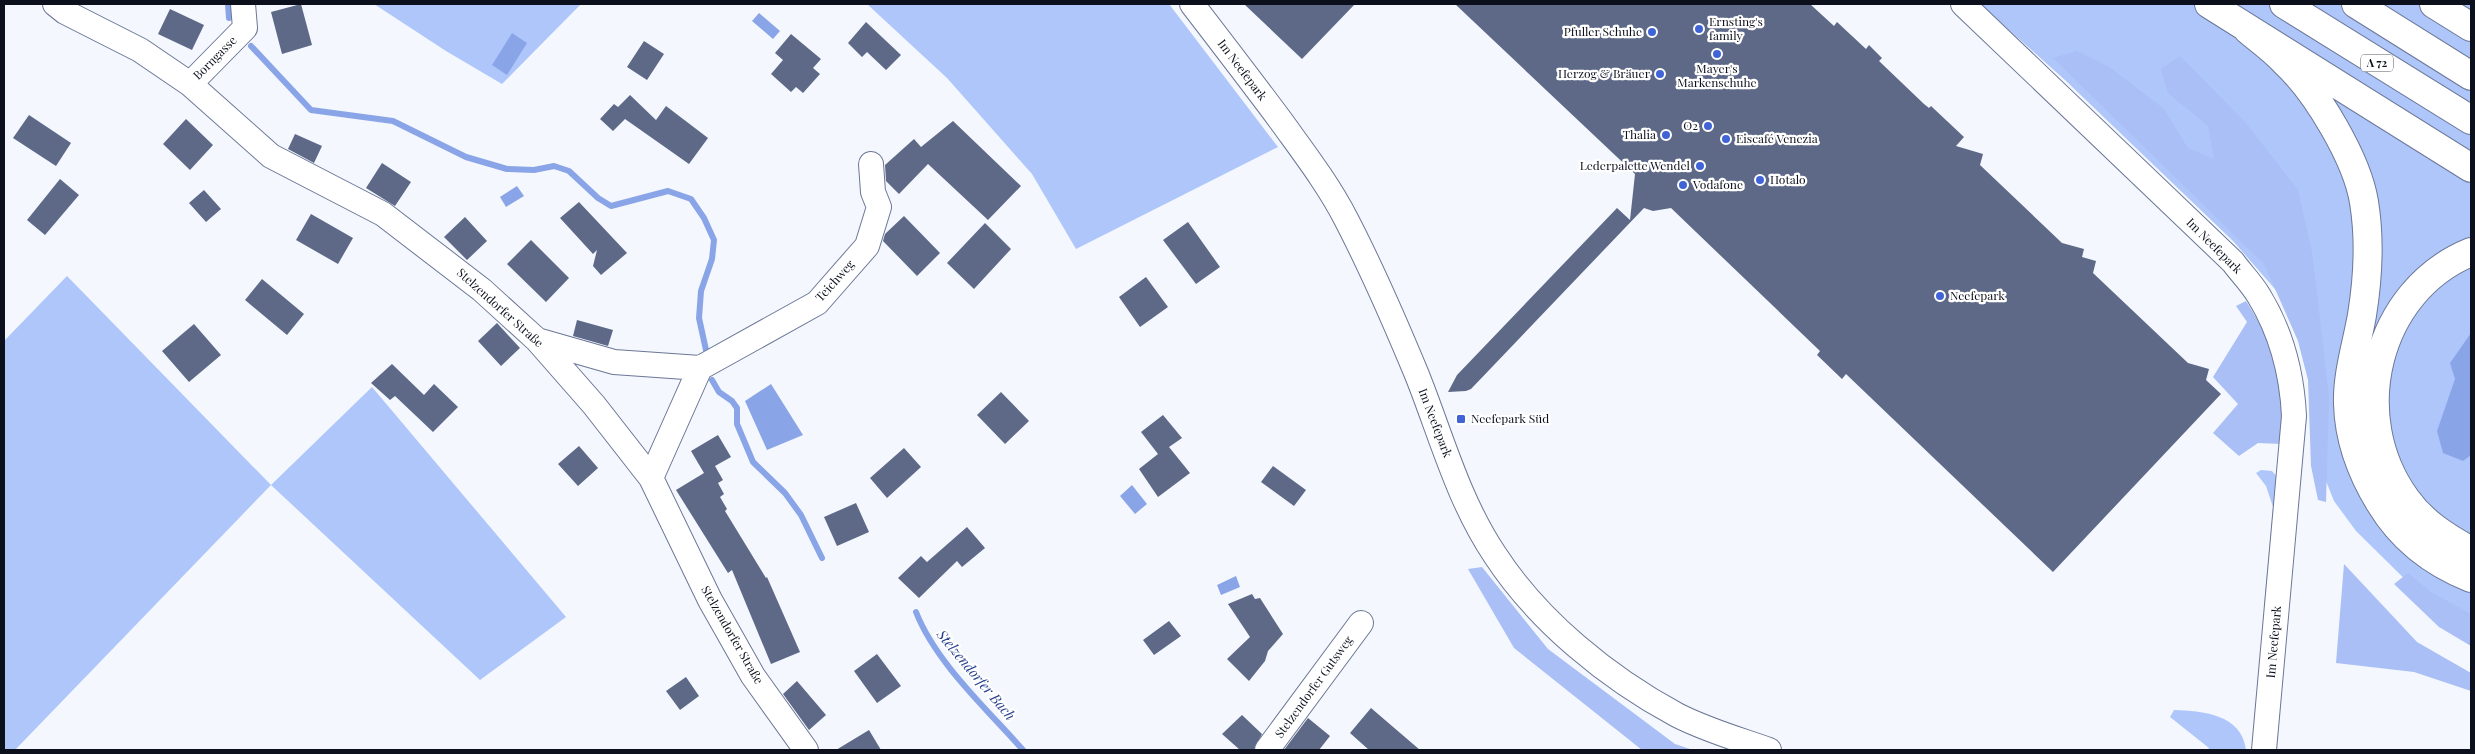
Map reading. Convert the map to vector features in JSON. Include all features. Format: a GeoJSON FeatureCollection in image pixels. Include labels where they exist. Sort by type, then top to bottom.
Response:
{"type":"FeatureCollection","features":[{"type":"Feature","properties":{"kind":"highway"},"geometry":{"type":"LineString","coordinates":[[2209,4],[2471,168]]}},
{"type":"Feature","properties":{"kind":"highway","name":"A 72"},"geometry":{"type":"LineString","coordinates":[[2284,4],[2471,120]]}},
{"type":"Feature","properties":{"kind":"highway"},"geometry":{"type":"LineString","coordinates":[[2356,4],[2471,76]]}},
{"type":"Feature","properties":{"kind":"highway"},"geometry":{"type":"LineString","coordinates":[[2434,4],[2471,26]]}},
{"type":"Feature","properties":{"kind":"highway"},"geometry":{"type":"LineString","coordinates":[[2248,30],[2286,62],[2326,116],[2356,171],[2364,200],[2367,268],[2362,313],[2351,370],[2348,402],[2351,432],[2357,459],[2374,494],[2403,535],[2436,561],[2471,578]]}},
{"type":"Feature","properties":{"kind":"highway"},"geometry":{"type":"LineString","coordinates":[[2471,252],[2458,257],[2434,273],[2412,296],[2395,320],[2381,348],[2375,380],[2373,412],[2389,470],[2406,499],[2426,522],[2471,551]]}},
{"type":"Feature","properties":{"kind":"street","name":"Stelzendorfer Straße"},"geometry":{"type":"LineString","coordinates":[[55,4],[65,12],[140,50],[190,84],[271,156],[383,214],[430,248],[482,290],[537,340],[594,405],[651,478],[710,600],[753,676],[806,750]]}},
{"type":"Feature","properties":{"kind":"street","name":"Borngasse"},"geometry":{"type":"LineString","coordinates":[[190,84],[245,28],[243,4]]}},
{"type":"Feature","properties":{"kind":"street","name":"Im Neefepark"},"geometry":{"type":"LineString","coordinates":[[1192,4],[1321,175],[1346,217],[1383,294],[1417,375],[1459,488],[1494,554],[1525,594],[1596,661],[1678,715],[1769,750]]}},
{"type":"Feature","properties":{"kind":"street","name":"Im Neefepark"},"geometry":{"type":"LineString","coordinates":[[1963,4],[2232,262],[2258,295],[2274,327],[2285,356],[2292,388],[2294,416],[2264,750]]}},
{"type":"Feature","properties":{"kind":"street","name":"Teichweg"},"geometry":{"type":"LineString","coordinates":[[700,368],[817,303],[867,246],[879,207],[873,192],[871,164]]}},
{"type":"Feature","properties":{"kind":"street"},"geometry":{"type":"LineString","coordinates":[[537,340],[614,362],[700,368],[651,478]]}},
{"type":"Feature","properties":{"kind":"street","name":"Stelzendorfer Gutsweg"},"geometry":{"type":"LineString","coordinates":[[1268,750],[1361,623]]}},
{"type":"Feature","properties":{"kind":"shaded area"},"geometry":{"type":"Polygon","coordinates":[[[374,4],[581,4],[502,84],[446,51],[374,4]]]}},
{"type":"Feature","properties":{"kind":"shaded area"},"geometry":{"type":"Polygon","coordinates":[[[867,4],[1169,4],[1278,147],[1076,249],[1032,174],[947,78],[867,4]]]}},
{"type":"Feature","properties":{"kind":"shaded area"},"geometry":{"type":"Polygon","coordinates":[[[1980,4],[2471,4],[2471,623],[2422,596],[2356,531],[2334,501],[2320,466],[2318,383],[2294,311],[2233,241],[2065,80],[1980,4]]]}},
{"type":"Feature","properties":{"kind":"shaded area"},"geometry":{"type":"Polygon","coordinates":[[[759,13],[780,31],[773,39],[752,21],[759,13]]]}},
{"type":"Feature","properties":{"kind":"shaded area"},"geometry":{"type":"Polygon","coordinates":[[[512,33],[527,43],[507,75],[492,65],[512,33]]]}},
{"type":"Feature","properties":{"kind":"shaded area"},"geometry":{"type":"Polygon","coordinates":[[[2077,51],[2111,68],[2164,109],[2188,148],[2214,159],[2208,126],[2168,93],[2161,69],[2180,56],[2246,123],[2298,190],[2312,252],[2329,396],[2326,502],[2318,500],[2311,466],[2308,380],[2298,341],[2264,264],[2053,58],[2077,51]]]}},
{"type":"Feature","properties":{"kind":"shaded area"},"geometry":{"type":"Polygon","coordinates":[[[517,186],[524,196],[506,207],[500,197],[517,186]]]}},
{"type":"Feature","properties":{"kind":"shaded area"},"geometry":{"type":"Polygon","coordinates":[[[67,276],[271,485],[15,750],[4,750],[4,341],[67,276]]]}},
{"type":"Feature","properties":{"kind":"shaded area"},"geometry":{"type":"Polygon","coordinates":[[[2246,301],[2264,333],[2278,366],[2284,396],[2284,410],[2282,444],[2258,443],[2239,456],[2213,433],[2238,404],[2213,377],[2247,322],[2236,306],[2246,301]]]}},
{"type":"Feature","properties":{"kind":"shaded area"},"geometry":{"type":"Polygon","coordinates":[[[2471,333],[2471,455],[2463,461],[2443,453],[2437,431],[2455,379],[2450,363],[2471,333]]]}},
{"type":"Feature","properties":{"kind":"shaded area"},"geometry":{"type":"Polygon","coordinates":[[[771,384],[803,435],[767,450],[745,401],[771,384]]]}},
{"type":"Feature","properties":{"kind":"shaded area"},"geometry":{"type":"Polygon","coordinates":[[[372,387],[566,617],[480,680],[271,485],[372,387]]]}},
{"type":"Feature","properties":{"kind":"shaded area"},"geometry":{"type":"Polygon","coordinates":[[[2261,470],[2272,471],[2279,479],[2268,607],[2264,606],[2273,507],[2266,486],[2256,473],[2261,470]]]}},
{"type":"Feature","properties":{"kind":"shaded area"},"geometry":{"type":"Polygon","coordinates":[[[1132,485],[1147,504],[1135,514],[1120,496],[1132,485]]]}},
{"type":"Feature","properties":{"kind":"shaded area"},"geometry":{"type":"Polygon","coordinates":[[[2344,564],[2417,642],[2471,673],[2471,691],[2414,672],[2336,663],[2344,564]]]}},
{"type":"Feature","properties":{"kind":"shaded area"},"geometry":{"type":"Polygon","coordinates":[[[1482,567],[1548,649],[1675,744],[1693,750],[1642,750],[1514,648],[1468,569],[1482,567]]]}},
{"type":"Feature","properties":{"kind":"shaded area"},"geometry":{"type":"Polygon","coordinates":[[[2408,573],[2431,592],[2471,614],[2471,646],[2439,627],[2394,584],[2408,573]]]}},
{"type":"Feature","properties":{"kind":"shaded area"},"geometry":{"type":"Polygon","coordinates":[[[1236,576],[1240,587],[1221,595],[1217,585],[1236,576]]]}},
{"type":"Feature","properties":{"kind":"shaded area"},"geometry":{"type":"Polygon","coordinates":[[[2174,710],[2208,714],[2229,722],[2243,738],[2246,750],[2208,750],[2209,748],[2170,717],[2174,710]]]}},
{"type":"Feature","properties":{"kind":"building"},"geometry":{"type":"Polygon","coordinates":[[[301,4],[312,45],[282,54],[271,12],[301,4]]]}},
{"type":"Feature","properties":{"kind":"building"},"geometry":{"type":"Polygon","coordinates":[[[1244,4],[1355,4],[1302,59],[1244,4]]]}},
{"type":"Feature","properties":{"kind":"building","name":"Neefepark"},"geometry":{"type":"Polygon","coordinates":[[[1455,4],[1810,4],[1834,26],[1837,22],[1866,49],[1869,45],[1882,58],[1879,61],[1924,104],[1929,108],[1931,106],[1964,137],[1956,146],[1983,154],[1980,165],[2062,243],[2084,249],[2082,257],[2096,261],[2093,273],[2188,363],[2209,369],[2206,380],[2221,394],[2053,572],[1846,374],[1842,379],[1817,355],[1820,351],[1671,208],[1653,211],[1644,208],[1471,389],[1448,392],[1457,375],[1617,208],[1630,220],[1635,174],[1455,4]]]}},
{"type":"Feature","properties":{"kind":"building"},"geometry":{"type":"Polygon","coordinates":[[[170,9],[204,25],[192,50],[158,34],[170,9]]]}},
{"type":"Feature","properties":{"kind":"building"},"geometry":{"type":"Polygon","coordinates":[[[866,22],[901,55],[886,70],[867,52],[862,57],[848,43],[866,22]]]}},
{"type":"Feature","properties":{"kind":"building"},"geometry":{"type":"Polygon","coordinates":[[[791,34],[821,59],[813,68],[820,74],[803,93],[796,87],[791,92],[771,74],[783,60],[775,53],[791,34]]]}},
{"type":"Feature","properties":{"kind":"building"},"geometry":{"type":"Polygon","coordinates":[[[644,41],[664,54],[647,80],[627,67],[644,41]]]}},
{"type":"Feature","properties":{"kind":"building"},"geometry":{"type":"Polygon","coordinates":[[[630,95],[656,120],[666,106],[708,138],[689,164],[625,119],[613,131],[600,119],[614,104],[618,107],[630,95]]]}},
{"type":"Feature","properties":{"kind":"building"},"geometry":{"type":"Polygon","coordinates":[[[29,115],[71,143],[56,166],[13,138],[29,115]]]}},
{"type":"Feature","properties":{"kind":"building"},"geometry":{"type":"Polygon","coordinates":[[[186,119],[213,145],[190,170],[163,144],[186,119]]]}},
{"type":"Feature","properties":{"kind":"building"},"geometry":{"type":"Polygon","coordinates":[[[953,121],[1021,186],[988,220],[928,164],[899,194],[886,181],[885,165],[914,139],[921,147],[953,121]]]}},
{"type":"Feature","properties":{"kind":"building"},"geometry":{"type":"Polygon","coordinates":[[[295,134],[322,146],[314,163],[288,149],[295,134]]]}},
{"type":"Feature","properties":{"kind":"building"},"geometry":{"type":"Polygon","coordinates":[[[382,163],[411,182],[395,206],[366,188],[382,163]]]}},
{"type":"Feature","properties":{"kind":"building"},"geometry":{"type":"Polygon","coordinates":[[[60,179],[79,195],[45,235],[27,220],[60,179]]]}},
{"type":"Feature","properties":{"kind":"building"},"geometry":{"type":"Polygon","coordinates":[[[204,190],[221,209],[206,222],[189,203],[204,190]]]}},
{"type":"Feature","properties":{"kind":"building"},"geometry":{"type":"Polygon","coordinates":[[[579,202],[627,253],[601,275],[593,266],[597,250],[593,254],[560,218],[579,202]]]}},
{"type":"Feature","properties":{"kind":"building"},"geometry":{"type":"Polygon","coordinates":[[[311,214],[353,238],[338,264],[296,240],[311,214]]]}},
{"type":"Feature","properties":{"kind":"building"},"geometry":{"type":"Polygon","coordinates":[[[904,216],[940,253],[917,276],[883,241],[885,234],[904,216]]]}},
{"type":"Feature","properties":{"kind":"building"},"geometry":{"type":"Polygon","coordinates":[[[465,217],[487,241],[467,260],[444,237],[465,217]]]}},
{"type":"Feature","properties":{"kind":"building"},"geometry":{"type":"Polygon","coordinates":[[[1188,222],[1220,267],[1196,284],[1163,240],[1188,222]]]}},
{"type":"Feature","properties":{"kind":"building"},"geometry":{"type":"Polygon","coordinates":[[[985,223],[1011,249],[974,289],[947,263],[985,223]]]}},
{"type":"Feature","properties":{"kind":"building"},"geometry":{"type":"Polygon","coordinates":[[[531,240],[569,278],[546,302],[507,264],[531,240]]]}},
{"type":"Feature","properties":{"kind":"building"},"geometry":{"type":"Polygon","coordinates":[[[1146,277],[1168,307],[1140,327],[1119,297],[1146,277]]]}},
{"type":"Feature","properties":{"kind":"building"},"geometry":{"type":"Polygon","coordinates":[[[262,279],[304,314],[287,335],[245,300],[262,279]]]}},
{"type":"Feature","properties":{"kind":"building"},"geometry":{"type":"Polygon","coordinates":[[[577,320],[613,330],[608,346],[573,336],[577,320]]]}},
{"type":"Feature","properties":{"kind":"building"},"geometry":{"type":"Polygon","coordinates":[[[497,323],[520,348],[501,366],[478,341],[497,323]]]}},
{"type":"Feature","properties":{"kind":"building"},"geometry":{"type":"Polygon","coordinates":[[[194,324],[221,355],[189,382],[162,351],[194,324]]]}},
{"type":"Feature","properties":{"kind":"building"},"geometry":{"type":"Polygon","coordinates":[[[392,364],[424,395],[434,384],[458,407],[433,432],[395,396],[390,400],[371,383],[392,364]]]}},
{"type":"Feature","properties":{"kind":"building"},"geometry":{"type":"Polygon","coordinates":[[[1001,392],[1029,421],[1005,444],[977,415],[1001,392]]]}},
{"type":"Feature","properties":{"kind":"building"},"geometry":{"type":"Polygon","coordinates":[[[1163,415],[1182,438],[1169,447],[1190,473],[1158,497],[1139,469],[1158,454],[1141,432],[1163,415]]]}},
{"type":"Feature","properties":{"kind":"building"},"geometry":{"type":"Polygon","coordinates":[[[718,435],[731,457],[715,466],[723,480],[718,483],[724,494],[720,497],[727,509],[725,511],[767,577],[800,652],[771,664],[732,570],[728,573],[676,490],[704,473],[691,451],[718,435]]]}},
{"type":"Feature","properties":{"kind":"building"},"geometry":{"type":"Polygon","coordinates":[[[579,446],[598,468],[578,486],[558,464],[579,446]]]}},
{"type":"Feature","properties":{"kind":"building"},"geometry":{"type":"Polygon","coordinates":[[[904,448],[921,467],[887,498],[870,478],[904,448]]]}},
{"type":"Feature","properties":{"kind":"building"},"geometry":{"type":"Polygon","coordinates":[[[1273,466],[1306,490],[1294,506],[1261,482],[1273,466]]]}},
{"type":"Feature","properties":{"kind":"building"},"geometry":{"type":"Polygon","coordinates":[[[856,503],[869,532],[837,546],[824,517],[856,503]]]}},
{"type":"Feature","properties":{"kind":"building"},"geometry":{"type":"Polygon","coordinates":[[[967,527],[985,548],[962,567],[957,561],[919,598],[898,578],[921,556],[927,562],[967,527]]]}},
{"type":"Feature","properties":{"kind":"building"},"geometry":{"type":"Polygon","coordinates":[[[1252,594],[1255,599],[1260,598],[1283,634],[1268,651],[1265,661],[1249,681],[1227,659],[1250,637],[1228,604],[1252,594]]]}},
{"type":"Feature","properties":{"kind":"building"},"geometry":{"type":"Polygon","coordinates":[[[1169,621],[1181,636],[1154,655],[1143,640],[1169,621]]]}},
{"type":"Feature","properties":{"kind":"building"},"geometry":{"type":"Polygon","coordinates":[[[877,654],[901,686],[877,703],[854,671],[877,654]]]}},
{"type":"Feature","properties":{"kind":"building"},"geometry":{"type":"Polygon","coordinates":[[[686,677],[699,696],[680,710],[666,691],[686,677]]]}},
{"type":"Feature","properties":{"kind":"building"},"geometry":{"type":"Polygon","coordinates":[[[797,681],[826,715],[809,730],[783,694],[797,681]]]}},
{"type":"Feature","properties":{"kind":"building"},"geometry":{"type":"Polygon","coordinates":[[[1371,708],[1420,750],[1369,750],[1350,733],[1371,708]]]}},
{"type":"Feature","properties":{"kind":"building"},"geometry":{"type":"Polygon","coordinates":[[[1242,715],[1262,734],[1254,750],[1240,750],[1222,734],[1242,715]]]}},
{"type":"Feature","properties":{"kind":"building"},"geometry":{"type":"Polygon","coordinates":[[[1308,718],[1330,736],[1319,750],[1284,750],[1308,718]]]}},
{"type":"Feature","properties":{"kind":"building"},"geometry":{"type":"Polygon","coordinates":[[[869,730],[881,750],[836,750],[869,730]]]}},
{"type":"Feature","properties":{"kind":"waterway","name":"Stelzendorfer Bach"},"geometry":{"type":"LineString","coordinates":[[228,4],[229,18]]}},
{"type":"Feature","properties":{"kind":"waterway","name":"Stelzendorfer Bach"},"geometry":{"type":"LineString","coordinates":[[251,46],[311,110],[393,121],[466,157],[507,169],[534,170],[554,166],[569,171],[598,198],[611,206],[668,191],[691,199],[704,218],[714,240],[712,259],[701,291],[699,318],[706,350]]}},
{"type":"Feature","properties":{"kind":"waterway","name":"Stelzendorfer Bach"},"geometry":{"type":"LineString","coordinates":[[712,380],[719,392],[732,401],[737,408],[737,424],[753,462],[785,493],[801,515],[822,558]]}},
{"type":"Feature","properties":{"kind":"waterway","name":"Stelzendorfer Bach"},"geometry":{"type":"LineString","coordinates":[[916,612],[925,631],[949,667],[1023,750]]}},
{"type":"Feature","properties":{"kind":"place","name":"Ernsting's family"},"geometry":{"type":"Point","coordinates":[1699,29]}},
{"type":"Feature","properties":{"kind":"place","name":"Pfuller Schuhe"},"geometry":{"type":"Point","coordinates":[1652,32]}},
{"type":"Feature","properties":{"kind":"place","name":"Mayer's Markenschuhe"},"geometry":{"type":"Point","coordinates":[1717,54]}},
{"type":"Feature","properties":{"kind":"place","name":"Herzog & Bräuer"},"geometry":{"type":"Point","coordinates":[1660,74]}},
{"type":"Feature","properties":{"kind":"place","name":"O2"},"geometry":{"type":"Point","coordinates":[1708,126]}},
{"type":"Feature","properties":{"kind":"place","name":"Thalia"},"geometry":{"type":"Point","coordinates":[1666,135]}},
{"type":"Feature","properties":{"kind":"place","name":"Eiscafé Venezia"},"geometry":{"type":"Point","coordinates":[1726,139]}},
{"type":"Feature","properties":{"kind":"place","name":"Lederpalette Wendel"},"geometry":{"type":"Point","coordinates":[1700,166]}},
{"type":"Feature","properties":{"kind":"place","name":"Hotalo"},"geometry":{"type":"Point","coordinates":[1760,180]}},
{"type":"Feature","properties":{"kind":"place","name":"Vodafone"},"geometry":{"type":"Point","coordinates":[1683,185]}},
{"type":"Feature","properties":{"kind":"place","name":"Neefepark"},"geometry":{"type":"Point","coordinates":[1940,296]}},
{"type":"Feature","properties":{"kind":"place","name":"Neefepark Süd"},"geometry":{"type":"Point","coordinates":[1461,419]}}]}
